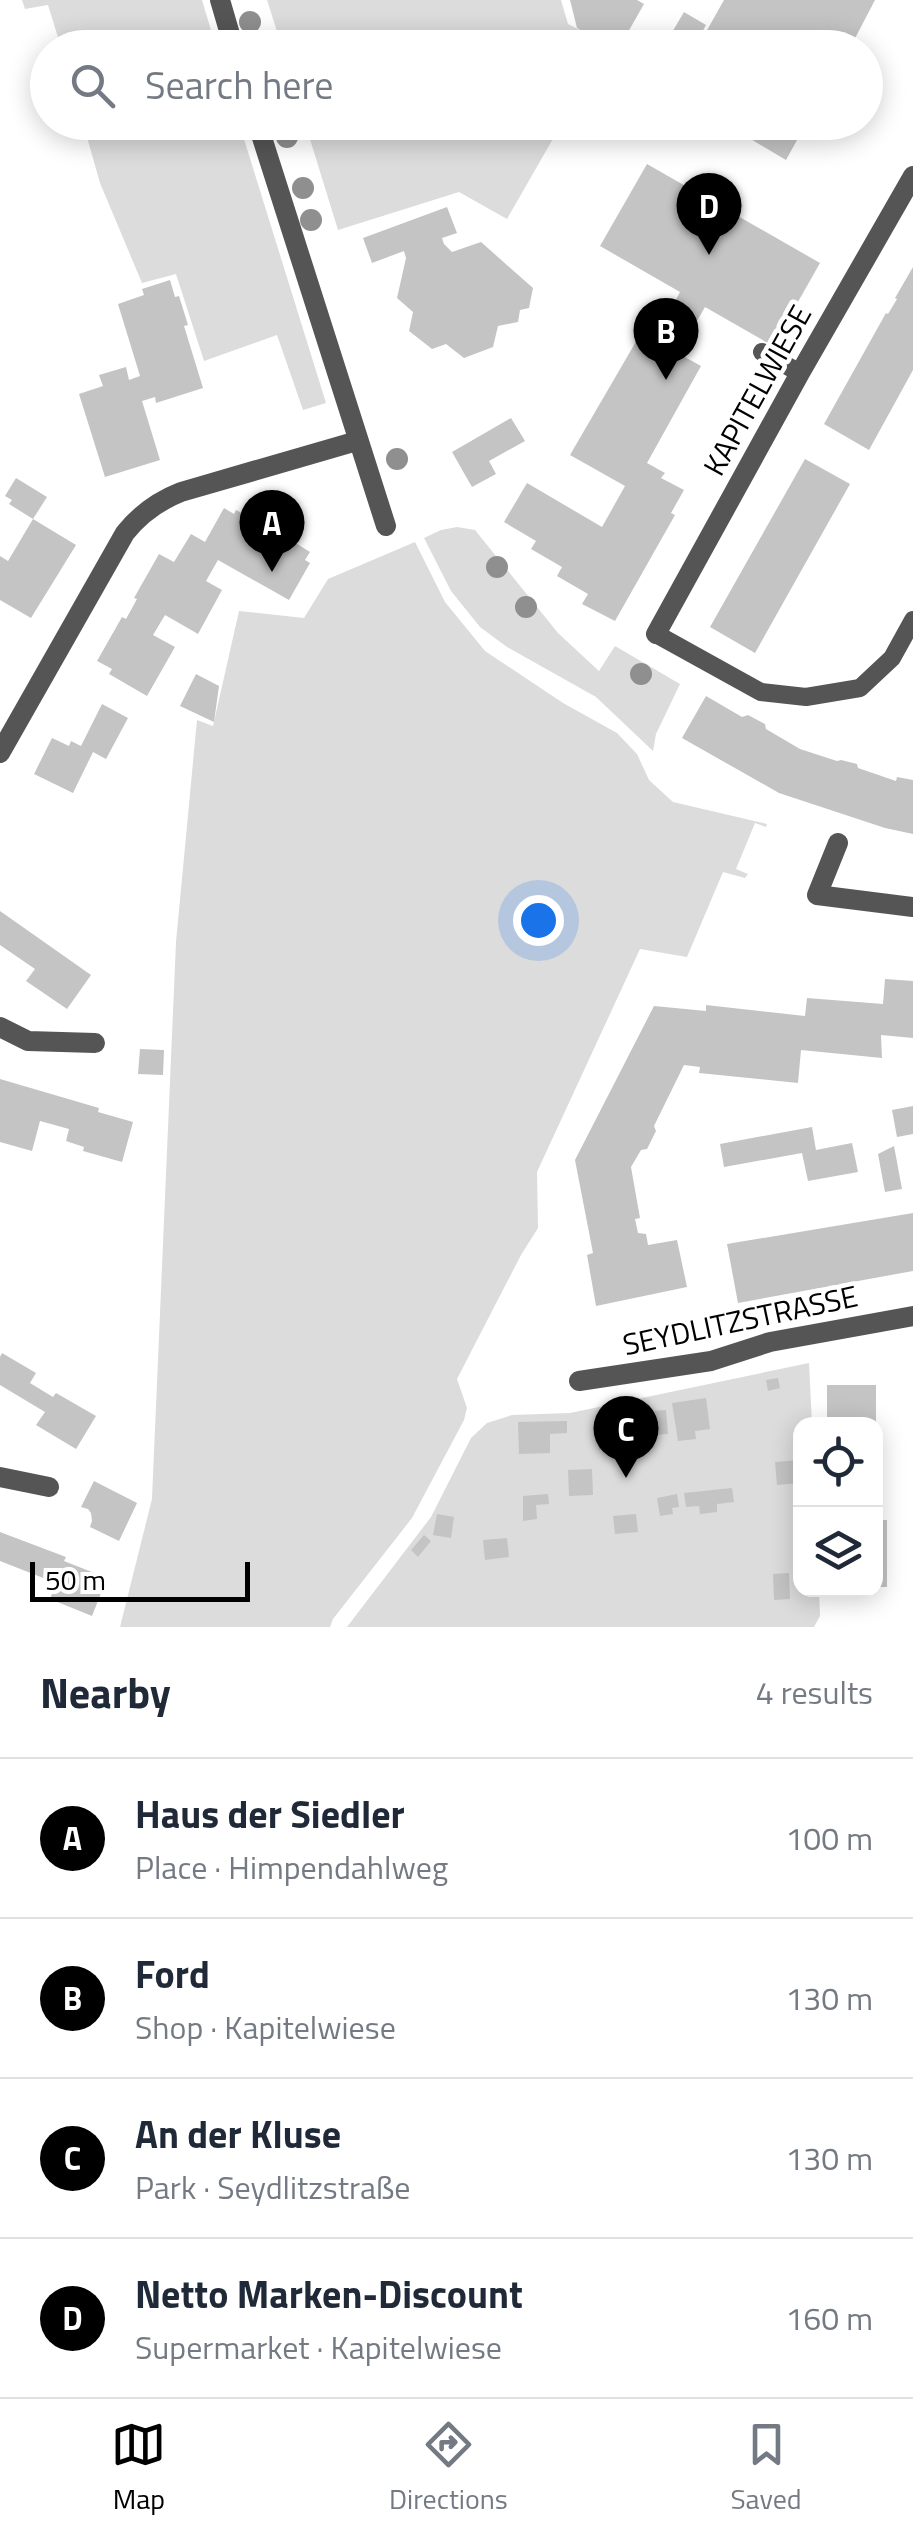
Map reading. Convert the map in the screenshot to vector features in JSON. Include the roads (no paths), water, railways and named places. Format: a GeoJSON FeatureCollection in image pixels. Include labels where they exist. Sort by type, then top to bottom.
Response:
{"type":"FeatureCollection","features":[{"type":"Feature","properties":{"kind":"street"},"geometry":{"type":"LineString","coordinates":[[220,0],[229,30]]}},
{"type":"Feature","properties":{"kind":"street"},"geometry":{"type":"LineString","coordinates":[[263,140],[386,526]]}},
{"type":"Feature","properties":{"kind":"street","name":"KAPITELWIESE"},"geometry":{"type":"LineString","coordinates":[[656,634],[913,176]]}},
{"type":"Feature","properties":{"kind":"street"},"geometry":{"type":"LineString","coordinates":[[0,753],[125,532],[147,510],[181,492],[357,440]]}},
{"type":"Feature","properties":{"kind":"street"},"geometry":{"type":"LineString","coordinates":[[838,843],[816,896],[913,906]]}},
{"type":"Feature","properties":{"kind":"street"},"geometry":{"type":"LineString","coordinates":[[0,1027],[28,1041],[94,1044]]}},
{"type":"Feature","properties":{"kind":"street","name":"SEYDLITZSTRASSE"},"geometry":{"type":"LineString","coordinates":[[580,1382],[711,1361],[770,1342],[913,1316]]}},
{"type":"Feature","properties":{"kind":"street"},"geometry":{"type":"LineString","coordinates":[[0,1477],[48,1487]]}},
{"type":"Feature","properties":{"kind":"lane"},"geometry":{"type":"LineString","coordinates":[[762,352],[800,373]]}},
{"type":"Feature","properties":{"kind":"lane"},"geometry":{"type":"LineString","coordinates":[[656,634],[761,692],[806,697],[860,688],[892,658],[913,620]]}},
{"type":"Feature","properties":{"kind":"place","name":"Netto Marken-Discount"},"geometry":{"type":"Point","coordinates":[709,255]}},
{"type":"Feature","properties":{"kind":"place","name":"Ford"},"geometry":{"type":"Point","coordinates":[666,380]}},
{"type":"Feature","properties":{"kind":"place","name":"Haus der Siedler"},"geometry":{"type":"Point","coordinates":[272,572]}},
{"type":"Feature","properties":{"kind":"place","name":"An der Kluse"},"geometry":{"type":"Point","coordinates":[626,1478]}}]}
